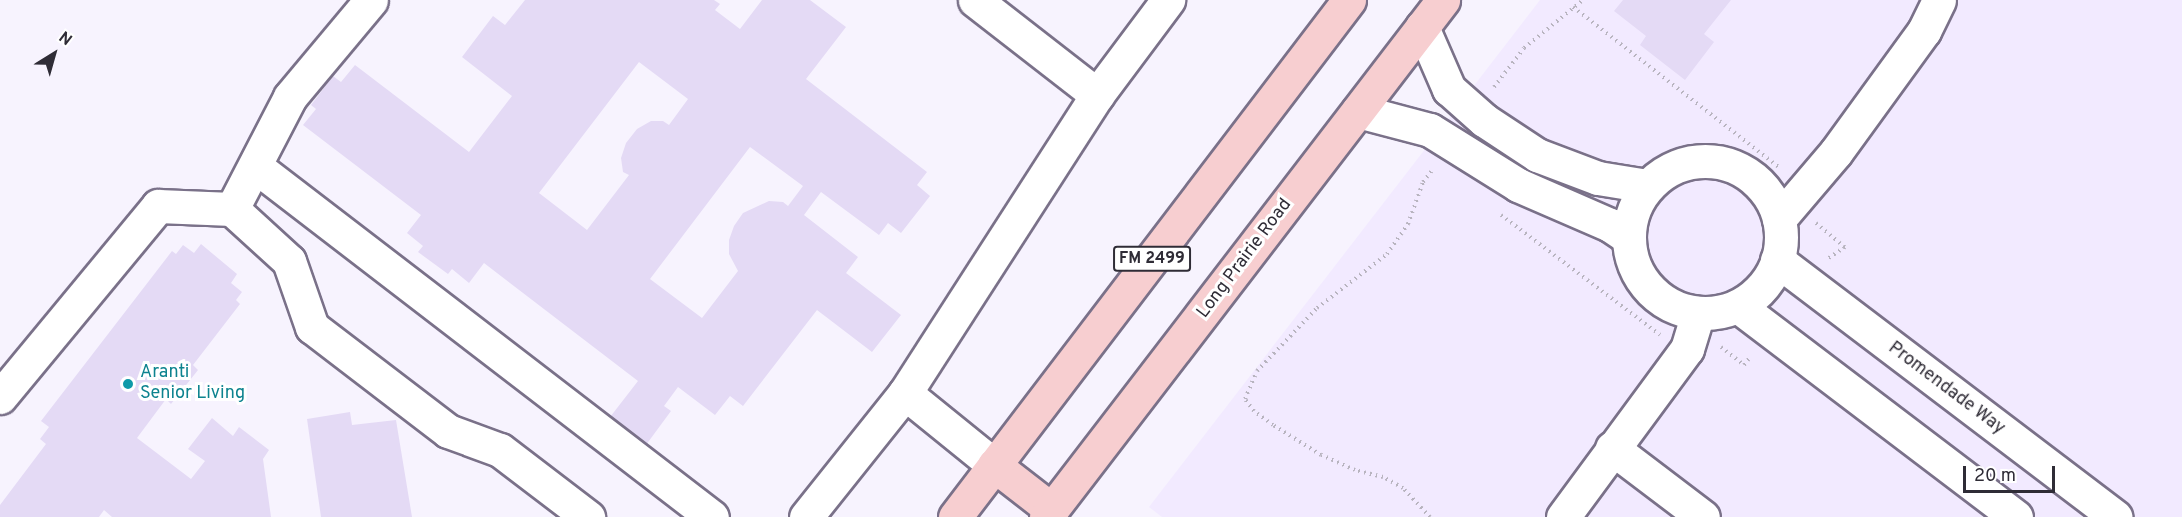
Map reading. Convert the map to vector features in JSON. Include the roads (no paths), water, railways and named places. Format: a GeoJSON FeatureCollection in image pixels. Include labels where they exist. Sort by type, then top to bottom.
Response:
{"type":"FeatureCollection","features":[{"type":"Feature","properties":{"kind":"main road","name":"FM 2499"},"geometry":{"type":"LineString","coordinates":[[955,517],[1349,0]]}},
{"type":"Feature","properties":{"kind":"main road","name":"Long Prairie Road"},"geometry":{"type":"LineString","coordinates":[[1049,513],[1443,0]]}},
{"type":"Feature","properties":{"kind":"main road"},"geometry":{"type":"LineString","coordinates":[[994,465],[1049,513]]}},
{"type":"Feature","properties":{"kind":"street"},"geometry":{"type":"LineString","coordinates":[[232,209],[290,97],[371,0]]}},
{"type":"Feature","properties":{"kind":"street"},"geometry":{"type":"LineString","coordinates":[[806,517],[905,393],[1097,94],[1168,0]]}},
{"type":"Feature","properties":{"kind":"street"},"geometry":{"type":"LineString","coordinates":[[1779,219],[1836,152],[1924,31],[1939,0]]}},
{"type":"Feature","properties":{"kind":"street"},"geometry":{"type":"LineString","coordinates":[[992,5],[1097,94]]}},
{"type":"Feature","properties":{"kind":"street"},"geometry":{"type":"LineString","coordinates":[[1422,27],[1449,89],[1484,120],[1537,155],[1598,178],[1647,186]]}},
{"type":"Feature","properties":{"kind":"street"},"geometry":{"type":"LineString","coordinates":[[1358,111],[1430,130],[1518,185],[1610,225],[1628,237]]}},
{"type":"Feature","properties":{"kind":"street"},"geometry":{"type":"LineString","coordinates":[[1702,161],[1723,163],[1742,171],[1758,184],[1771,200],[1779,219],[1781,240],[1777,260],[1768,279],[1755,294],[1738,306],[1718,312],[1698,313],[1676,308],[1656,296],[1642,280],[1632,260],[1628,237],[1630,219],[1637,202],[1647,186],[1663,173],[1682,164],[1702,161]]}},
{"type":"Feature","properties":{"kind":"street"},"geometry":{"type":"LineString","coordinates":[[255,166],[712,517]]}},
{"type":"Feature","properties":{"kind":"street"},"geometry":{"type":"LineString","coordinates":[[0,397],[158,206],[232,209],[289,261],[312,327],[448,431],[500,450],[588,517]]}},
{"type":"Feature","properties":{"kind":"street","name":"Promendade Way"},"geometry":{"type":"LineString","coordinates":[[1777,260],[2115,517]]}},
{"type":"Feature","properties":{"kind":"street"},"geometry":{"type":"LineString","coordinates":[[1738,306],[2016,517]]}},
{"type":"Feature","properties":{"kind":"street"},"geometry":{"type":"LineString","coordinates":[[1563,517],[1687,349],[1698,313]]}},
{"type":"Feature","properties":{"kind":"street"},"geometry":{"type":"LineString","coordinates":[[905,393],[994,465]]}},
{"type":"Feature","properties":{"kind":"street"},"geometry":{"type":"LineString","coordinates":[[1612,448],[1703,517]]}},
{"type":"Feature","properties":{"kind":"place","name":"Aranti Senior Living"},"geometry":{"type":"Point","coordinates":[128,384]}}]}
